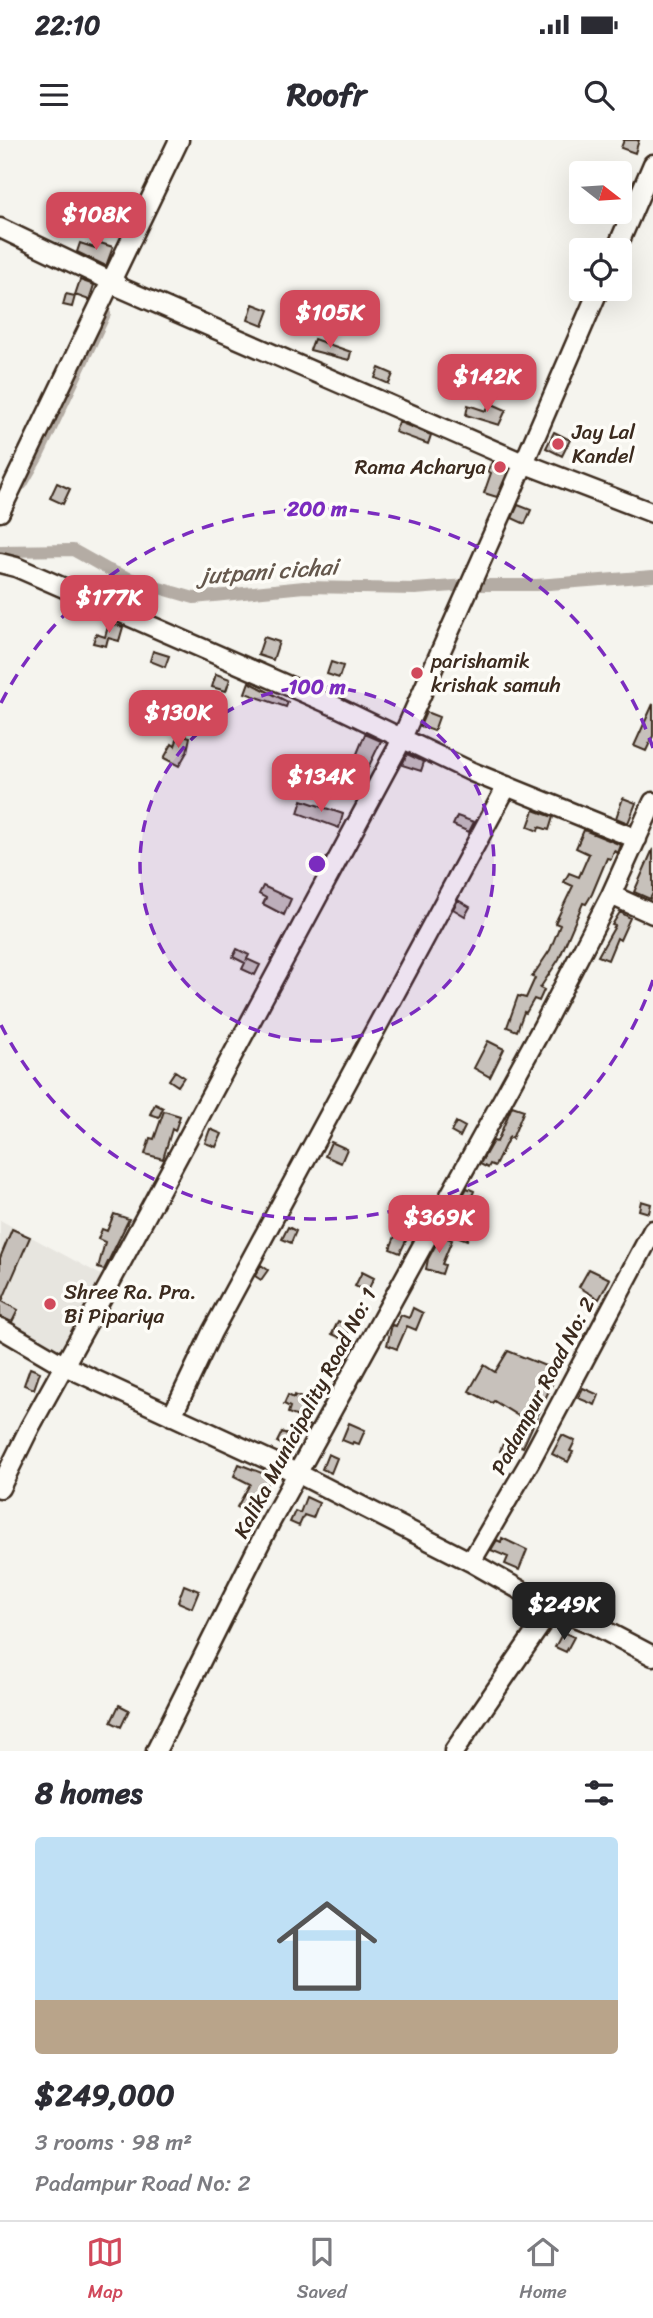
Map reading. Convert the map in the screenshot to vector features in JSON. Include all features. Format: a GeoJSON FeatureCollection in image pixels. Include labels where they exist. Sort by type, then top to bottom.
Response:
{"type":"FeatureCollection","features":[{"type":"Feature","properties":{"kind":"street"},"geometry":{"type":"LineString","coordinates":[[0,512],[179,140]]}},
{"type":"Feature","properties":{"kind":"street"},"geometry":{"type":"LineString","coordinates":[[621,238],[653,164]]}},
{"type":"Feature","properties":{"kind":"street"},"geometry":{"type":"LineString","coordinates":[[0,228],[118,287],[523,463],[653,513]]}},
{"type":"Feature","properties":{"kind":"street"},"geometry":{"type":"LineString","coordinates":[[0,1488],[30,1427],[401,739],[594,301]]}},
{"type":"Feature","properties":{"kind":"street"},"geometry":{"type":"LineString","coordinates":[[0,563],[16,567],[269,677],[507,786],[636,839]]}},
{"type":"Feature","properties":{"kind":"street"},"geometry":{"type":"LineString","coordinates":[[172,1416],[212,1332],[507,786]]}},
{"type":"Feature","properties":{"kind":"street","name":"Kalika Municipality Road No: 1"},"geometry":{"type":"LineString","coordinates":[[156,1751],[270,1523],[543,1026],[611,895],[653,802]]}},
{"type":"Feature","properties":{"kind":"street"},"geometry":{"type":"LineString","coordinates":[[611,895],[653,914]]}},
{"type":"Feature","properties":{"kind":"street","name":"Padampur Road No: 2"},"geometry":{"type":"LineString","coordinates":[[471,1562],[529,1463],[653,1230]]}},
{"type":"Feature","properties":{"kind":"street"},"geometry":{"type":"LineString","coordinates":[[0,1328],[65,1366],[297,1473],[471,1562],[552,1608],[650,1649]]}},
{"type":"Feature","properties":{"kind":"street"},"geometry":{"type":"LineString","coordinates":[[454,1751],[552,1608]]}},
{"type":"Feature","properties":{"kind":"shaded area","name":"Shree Ra. Pra. Bi Pipariya"},"geometry":{"type":"Polygon","coordinates":[[[0,1220],[112,1281],[65,1366],[0,1326],[0,1220]]]}},
{"type":"Feature","properties":{"kind":"building"},"geometry":{"type":"Polygon","coordinates":[[[624,140],[639,140],[635,153],[621,148],[624,140]]]}},
{"type":"Feature","properties":{"kind":"building"},"geometry":{"type":"Polygon","coordinates":[[[97,242],[113,247],[106,266],[77,252],[80,243],[95,248],[97,242]]]}},
{"type":"Feature","properties":{"kind":"building"},"geometry":{"type":"Polygon","coordinates":[[[80,280],[94,285],[89,300],[75,295],[80,280]]]}},
{"type":"Feature","properties":{"kind":"building"},"geometry":{"type":"Polygon","coordinates":[[[66,294],[75,296],[72,307],[63,305],[66,294]]]}},
{"type":"Feature","properties":{"kind":"building"},"geometry":{"type":"Polygon","coordinates":[[[253,304],[269,310],[263,326],[248,320],[253,304]]]}},
{"type":"Feature","properties":{"kind":"building"},"geometry":{"type":"Polygon","coordinates":[[[314,339],[351,352],[349,360],[310,350],[314,339]]]}},
{"type":"Feature","properties":{"kind":"building"},"geometry":{"type":"Polygon","coordinates":[[[379,368],[393,374],[389,384],[375,378],[379,368]]]}},
{"type":"Feature","properties":{"kind":"building"},"geometry":{"type":"Polygon","coordinates":[[[490,403],[506,410],[499,425],[466,415],[468,405],[486,411],[490,403]]]}},
{"type":"Feature","properties":{"kind":"building"},"geometry":{"type":"Polygon","coordinates":[[[399,422],[431,435],[428,444],[395,432],[399,422]]]}},
{"type":"Feature","properties":{"kind":"building","name":"Jay Lal Kandel"},"geometry":{"type":"Polygon","coordinates":[[[554,432],[570,440],[562,456],[546,448],[554,432]]]}},
{"type":"Feature","properties":{"kind":"building"},"geometry":{"type":"Polygon","coordinates":[[[492,462],[509,469],[497,497],[484,493],[491,473],[487,471],[492,462]]]}},
{"type":"Feature","properties":{"kind":"building"},"geometry":{"type":"Polygon","coordinates":[[[57,483],[70,489],[63,504],[50,498],[57,483]]]}},
{"type":"Feature","properties":{"kind":"building"},"geometry":{"type":"Polygon","coordinates":[[[518,505],[531,510],[525,524],[512,518],[518,505]]]}},
{"type":"Feature","properties":{"kind":"building"},"geometry":{"type":"Polygon","coordinates":[[[109,623],[123,627],[119,641],[108,638],[106,646],[93,643],[96,634],[105,637],[109,623]]]}},
{"type":"Feature","properties":{"kind":"building"},"geometry":{"type":"Polygon","coordinates":[[[264,637],[279,642],[273,660],[258,655],[264,637]]]}},
{"type":"Feature","properties":{"kind":"building"},"geometry":{"type":"Polygon","coordinates":[[[153,651],[169,656],[165,667],[150,661],[153,651]]]}},
{"type":"Feature","properties":{"kind":"building"},"geometry":{"type":"Polygon","coordinates":[[[331,662],[343,666],[339,678],[327,674],[331,662]]]}},
{"type":"Feature","properties":{"kind":"building"},"geometry":{"type":"Polygon","coordinates":[[[216,674],[230,679],[226,691],[212,687],[216,674]]]}},
{"type":"Feature","properties":{"kind":"building"},"geometry":{"type":"Polygon","coordinates":[[[249,682],[288,702],[286,707],[245,693],[249,682]]]}},
{"type":"Feature","properties":{"kind":"building"},"geometry":{"type":"Polygon","coordinates":[[[653,704],[653,736],[646,751],[634,746],[653,704]]]}},
{"type":"Feature","properties":{"kind":"building"},"geometry":{"type":"Polygon","coordinates":[[[426,712],[439,717],[434,731],[420,726],[426,712]]]}},
{"type":"Feature","properties":{"kind":"building"},"geometry":{"type":"Polygon","coordinates":[[[179,734],[190,737],[187,752],[179,766],[164,758],[172,744],[175,746],[179,734]]]}},
{"type":"Feature","properties":{"kind":"building"},"geometry":{"type":"Polygon","coordinates":[[[365,734],[381,741],[366,772],[352,766],[365,734]]]}},
{"type":"Feature","properties":{"kind":"building"},"geometry":{"type":"Polygon","coordinates":[[[407,754],[424,762],[421,771],[402,765],[407,754]]]}},
{"type":"Feature","properties":{"kind":"building"},"geometry":{"type":"Polygon","coordinates":[[[623,798],[636,803],[628,823],[616,818],[623,798]]]}},
{"type":"Feature","properties":{"kind":"building"},"geometry":{"type":"Polygon","coordinates":[[[302,800],[343,814],[339,828],[298,813],[302,800]]]}},
{"type":"Feature","properties":{"kind":"building"},"geometry":{"type":"Polygon","coordinates":[[[534,810],[553,817],[549,830],[539,827],[538,831],[528,827],[534,810]]]}},
{"type":"Feature","properties":{"kind":"building"},"geometry":{"type":"Polygon","coordinates":[[[457,816],[474,822],[469,832],[453,825],[457,816]]]}},
{"type":"Feature","properties":{"kind":"building"},"geometry":{"type":"Polygon","coordinates":[[[584,830],[621,845],[618,853],[614,851],[611,859],[607,858],[592,894],[586,904],[583,903],[559,959],[540,988],[544,990],[539,1001],[534,999],[526,1013],[524,1012],[517,1031],[507,1027],[518,996],[526,998],[535,978],[532,977],[550,950],[560,925],[555,923],[573,886],[564,882],[569,873],[579,877],[589,854],[576,848],[584,830]]]}},
{"type":"Feature","properties":{"kind":"building"},"geometry":{"type":"Polygon","coordinates":[[[653,849],[653,893],[650,899],[634,892],[653,849]]]}},
{"type":"Feature","properties":{"kind":"building"},"geometry":{"type":"Polygon","coordinates":[[[263,886],[291,899],[284,915],[263,904],[266,898],[259,894],[263,886]]]}},
{"type":"Feature","properties":{"kind":"building"},"geometry":{"type":"Polygon","coordinates":[[[458,900],[470,907],[465,916],[453,909],[458,900]]]}},
{"type":"Feature","properties":{"kind":"building"},"geometry":{"type":"Polygon","coordinates":[[[620,912],[630,918],[620,940],[617,938],[608,960],[598,956],[620,912]]]}},
{"type":"Feature","properties":{"kind":"building"},"geometry":{"type":"Polygon","coordinates":[[[237,949],[249,955],[247,959],[260,965],[255,975],[242,969],[245,963],[233,957],[237,949]]]}},
{"type":"Feature","properties":{"kind":"building"},"geometry":{"type":"Polygon","coordinates":[[[488,1041],[504,1049],[490,1077],[474,1068],[488,1041]]]}},
{"type":"Feature","properties":{"kind":"building"},"geometry":{"type":"Polygon","coordinates":[[[175,1071],[184,1077],[178,1086],[169,1080],[175,1071]]]}},
{"type":"Feature","properties":{"kind":"building"},"geometry":{"type":"Polygon","coordinates":[[[155,1104],[163,1108],[159,1117],[150,1114],[155,1104]]]}},
{"type":"Feature","properties":{"kind":"building"},"geometry":{"type":"Polygon","coordinates":[[[512,1106],[524,1110],[512,1139],[509,1137],[495,1166],[490,1164],[488,1168],[480,1164],[493,1141],[497,1142],[512,1106]]]}},
{"type":"Feature","properties":{"kind":"building"},"geometry":{"type":"Polygon","coordinates":[[[164,1111],[180,1116],[175,1131],[172,1129],[163,1159],[145,1154],[150,1138],[154,1139],[164,1111]]]}},
{"type":"Feature","properties":{"kind":"building"},"geometry":{"type":"Polygon","coordinates":[[[456,1122],[465,1127],[460,1137],[451,1132],[456,1122]]]}},
{"type":"Feature","properties":{"kind":"building"},"geometry":{"type":"Polygon","coordinates":[[[210,1129],[222,1134],[216,1147],[205,1143],[210,1129]]]}},
{"type":"Feature","properties":{"kind":"building"},"geometry":{"type":"Polygon","coordinates":[[[331,1142],[347,1149],[341,1163],[325,1156],[331,1142]]]}},
{"type":"Feature","properties":{"kind":"building"},"geometry":{"type":"Polygon","coordinates":[[[467,1188],[474,1191],[468,1206],[459,1202],[467,1188]]]}},
{"type":"Feature","properties":{"kind":"building"},"geometry":{"type":"Polygon","coordinates":[[[641,1201],[651,1204],[649,1213],[639,1210],[641,1201]]]}},
{"type":"Feature","properties":{"kind":"building"},"geometry":{"type":"Polygon","coordinates":[[[460,1205],[472,1210],[464,1225],[472,1228],[467,1240],[451,1234],[457,1219],[454,1217],[460,1205]]]}},
{"type":"Feature","properties":{"kind":"building"},"geometry":{"type":"Polygon","coordinates":[[[114,1214],[129,1219],[104,1270],[98,1268],[105,1242],[98,1239],[102,1229],[107,1231],[114,1214]]]}},
{"type":"Feature","properties":{"kind":"building"},"geometry":{"type":"Polygon","coordinates":[[[403,1216],[415,1222],[400,1253],[390,1249],[403,1216]]]}},
{"type":"Feature","properties":{"kind":"building"},"geometry":{"type":"Polygon","coordinates":[[[288,1227],[296,1231],[291,1243],[282,1239],[288,1227]]]}},
{"type":"Feature","properties":{"kind":"building"},"geometry":{"type":"Polygon","coordinates":[[[12,1229],[30,1237],[2,1301],[18,1310],[12,1322],[0,1317],[0,1258],[12,1229]]]}},
{"type":"Feature","properties":{"kind":"building"},"geometry":{"type":"Polygon","coordinates":[[[441,1235],[452,1240],[442,1264],[445,1265],[442,1274],[426,1269],[428,1259],[441,1235]]]}},
{"type":"Feature","properties":{"kind":"building"},"geometry":{"type":"Polygon","coordinates":[[[261,1265],[268,1270],[261,1280],[255,1276],[261,1265]]]}},
{"type":"Feature","properties":{"kind":"building"},"geometry":{"type":"Polygon","coordinates":[[[589,1269],[610,1279],[599,1299],[579,1287],[589,1269]]]}},
{"type":"Feature","properties":{"kind":"building"},"geometry":{"type":"Polygon","coordinates":[[[362,1272],[374,1278],[367,1292],[355,1286],[362,1272]]]}},
{"type":"Feature","properties":{"kind":"building"},"geometry":{"type":"Polygon","coordinates":[[[413,1308],[423,1313],[416,1330],[407,1326],[397,1349],[387,1345],[392,1325],[396,1326],[401,1315],[409,1318],[413,1308]]]}},
{"type":"Feature","properties":{"kind":"building"},"geometry":{"type":"Polygon","coordinates":[[[338,1321],[351,1327],[345,1340],[332,1334],[338,1321]]]}},
{"type":"Feature","properties":{"kind":"building"},"geometry":{"type":"Polygon","coordinates":[[[508,1351],[558,1371],[523,1447],[513,1443],[523,1419],[494,1401],[492,1403],[469,1391],[484,1365],[495,1372],[508,1351]]]}},
{"type":"Feature","properties":{"kind":"building"},"geometry":{"type":"Polygon","coordinates":[[[30,1368],[40,1372],[34,1389],[24,1385],[30,1368]]]}},
{"type":"Feature","properties":{"kind":"building"},"geometry":{"type":"Polygon","coordinates":[[[583,1388],[599,1395],[595,1405],[578,1398],[583,1388]]]}},
{"type":"Feature","properties":{"kind":"building"},"geometry":{"type":"Polygon","coordinates":[[[288,1395],[311,1402],[303,1419],[288,1413],[290,1407],[284,1404],[288,1395]]]}},
{"type":"Feature","properties":{"kind":"building"},"geometry":{"type":"Polygon","coordinates":[[[300,1421],[310,1426],[306,1434],[296,1430],[300,1421]]]}},
{"type":"Feature","properties":{"kind":"building"},"geometry":{"type":"Polygon","coordinates":[[[349,1423],[365,1430],[359,1444],[342,1440],[349,1423]]]}},
{"type":"Feature","properties":{"kind":"building"},"geometry":{"type":"Polygon","coordinates":[[[282,1432],[294,1437],[289,1448],[277,1442],[282,1432]]]}},
{"type":"Feature","properties":{"kind":"building"},"geometry":{"type":"Polygon","coordinates":[[[562,1435],[575,1441],[568,1462],[552,1454],[562,1435]]]}},
{"type":"Feature","properties":{"kind":"building"},"geometry":{"type":"Polygon","coordinates":[[[505,1439],[514,1443],[510,1454],[500,1451],[505,1439]]]}},
{"type":"Feature","properties":{"kind":"building"},"geometry":{"type":"Polygon","coordinates":[[[328,1454],[337,1458],[331,1473],[322,1469],[328,1454]]]}},
{"type":"Feature","properties":{"kind":"building"},"geometry":{"type":"Polygon","coordinates":[[[239,1464],[272,1477],[249,1514],[237,1507],[250,1484],[234,1476],[239,1464]]]}},
{"type":"Feature","properties":{"kind":"building"},"geometry":{"type":"Polygon","coordinates":[[[306,1497],[319,1503],[313,1518],[304,1515],[299,1526],[290,1522],[295,1511],[300,1513],[306,1497]]]}},
{"type":"Feature","properties":{"kind":"building"},"geometry":{"type":"Polygon","coordinates":[[[502,1538],[527,1550],[519,1570],[505,1564],[508,1557],[491,1550],[497,1540],[501,1542],[502,1538]]]}},
{"type":"Feature","properties":{"kind":"building"},"geometry":{"type":"Polygon","coordinates":[[[184,1585],[199,1591],[192,1608],[178,1602],[184,1585]]]}},
{"type":"Feature","properties":{"kind":"building"},"geometry":{"type":"Polygon","coordinates":[[[563,1632],[574,1637],[566,1652],[555,1647],[563,1632]]]}},
{"type":"Feature","properties":{"kind":"building"},"geometry":{"type":"Polygon","coordinates":[[[119,1705],[129,1710],[121,1727],[111,1722],[119,1705]]]}},
{"type":"Feature","properties":{"kind":"waterway"},"geometry":{"type":"LineString","coordinates":[[22,484],[105,314]]}},
{"type":"Feature","properties":{"kind":"waterway","name":"jutpani cichai"},"geometry":{"type":"LineString","coordinates":[[0,551],[73,550],[107,569],[142,583],[194,598],[304,587],[415,589],[466,585]]}},
{"type":"Feature","properties":{"kind":"waterway"},"geometry":{"type":"LineString","coordinates":[[476,585],[537,585],[653,576]]}},
{"type":"Feature","properties":{"kind":"place","name":"Jay Lal Kandel"},"geometry":{"type":"Point","coordinates":[558,444]}},
{"type":"Feature","properties":{"kind":"place","name":"Rama Acharya"},"geometry":{"type":"Point","coordinates":[500,467]}},
{"type":"Feature","properties":{"kind":"place","name":"parishamik krishak samuh"},"geometry":{"type":"Point","coordinates":[417,673]}},
{"type":"Feature","properties":{"kind":"place","name":"Shree Ra. Pra. Bi Pipariya"},"geometry":{"type":"Point","coordinates":[50,1304]}}]}
